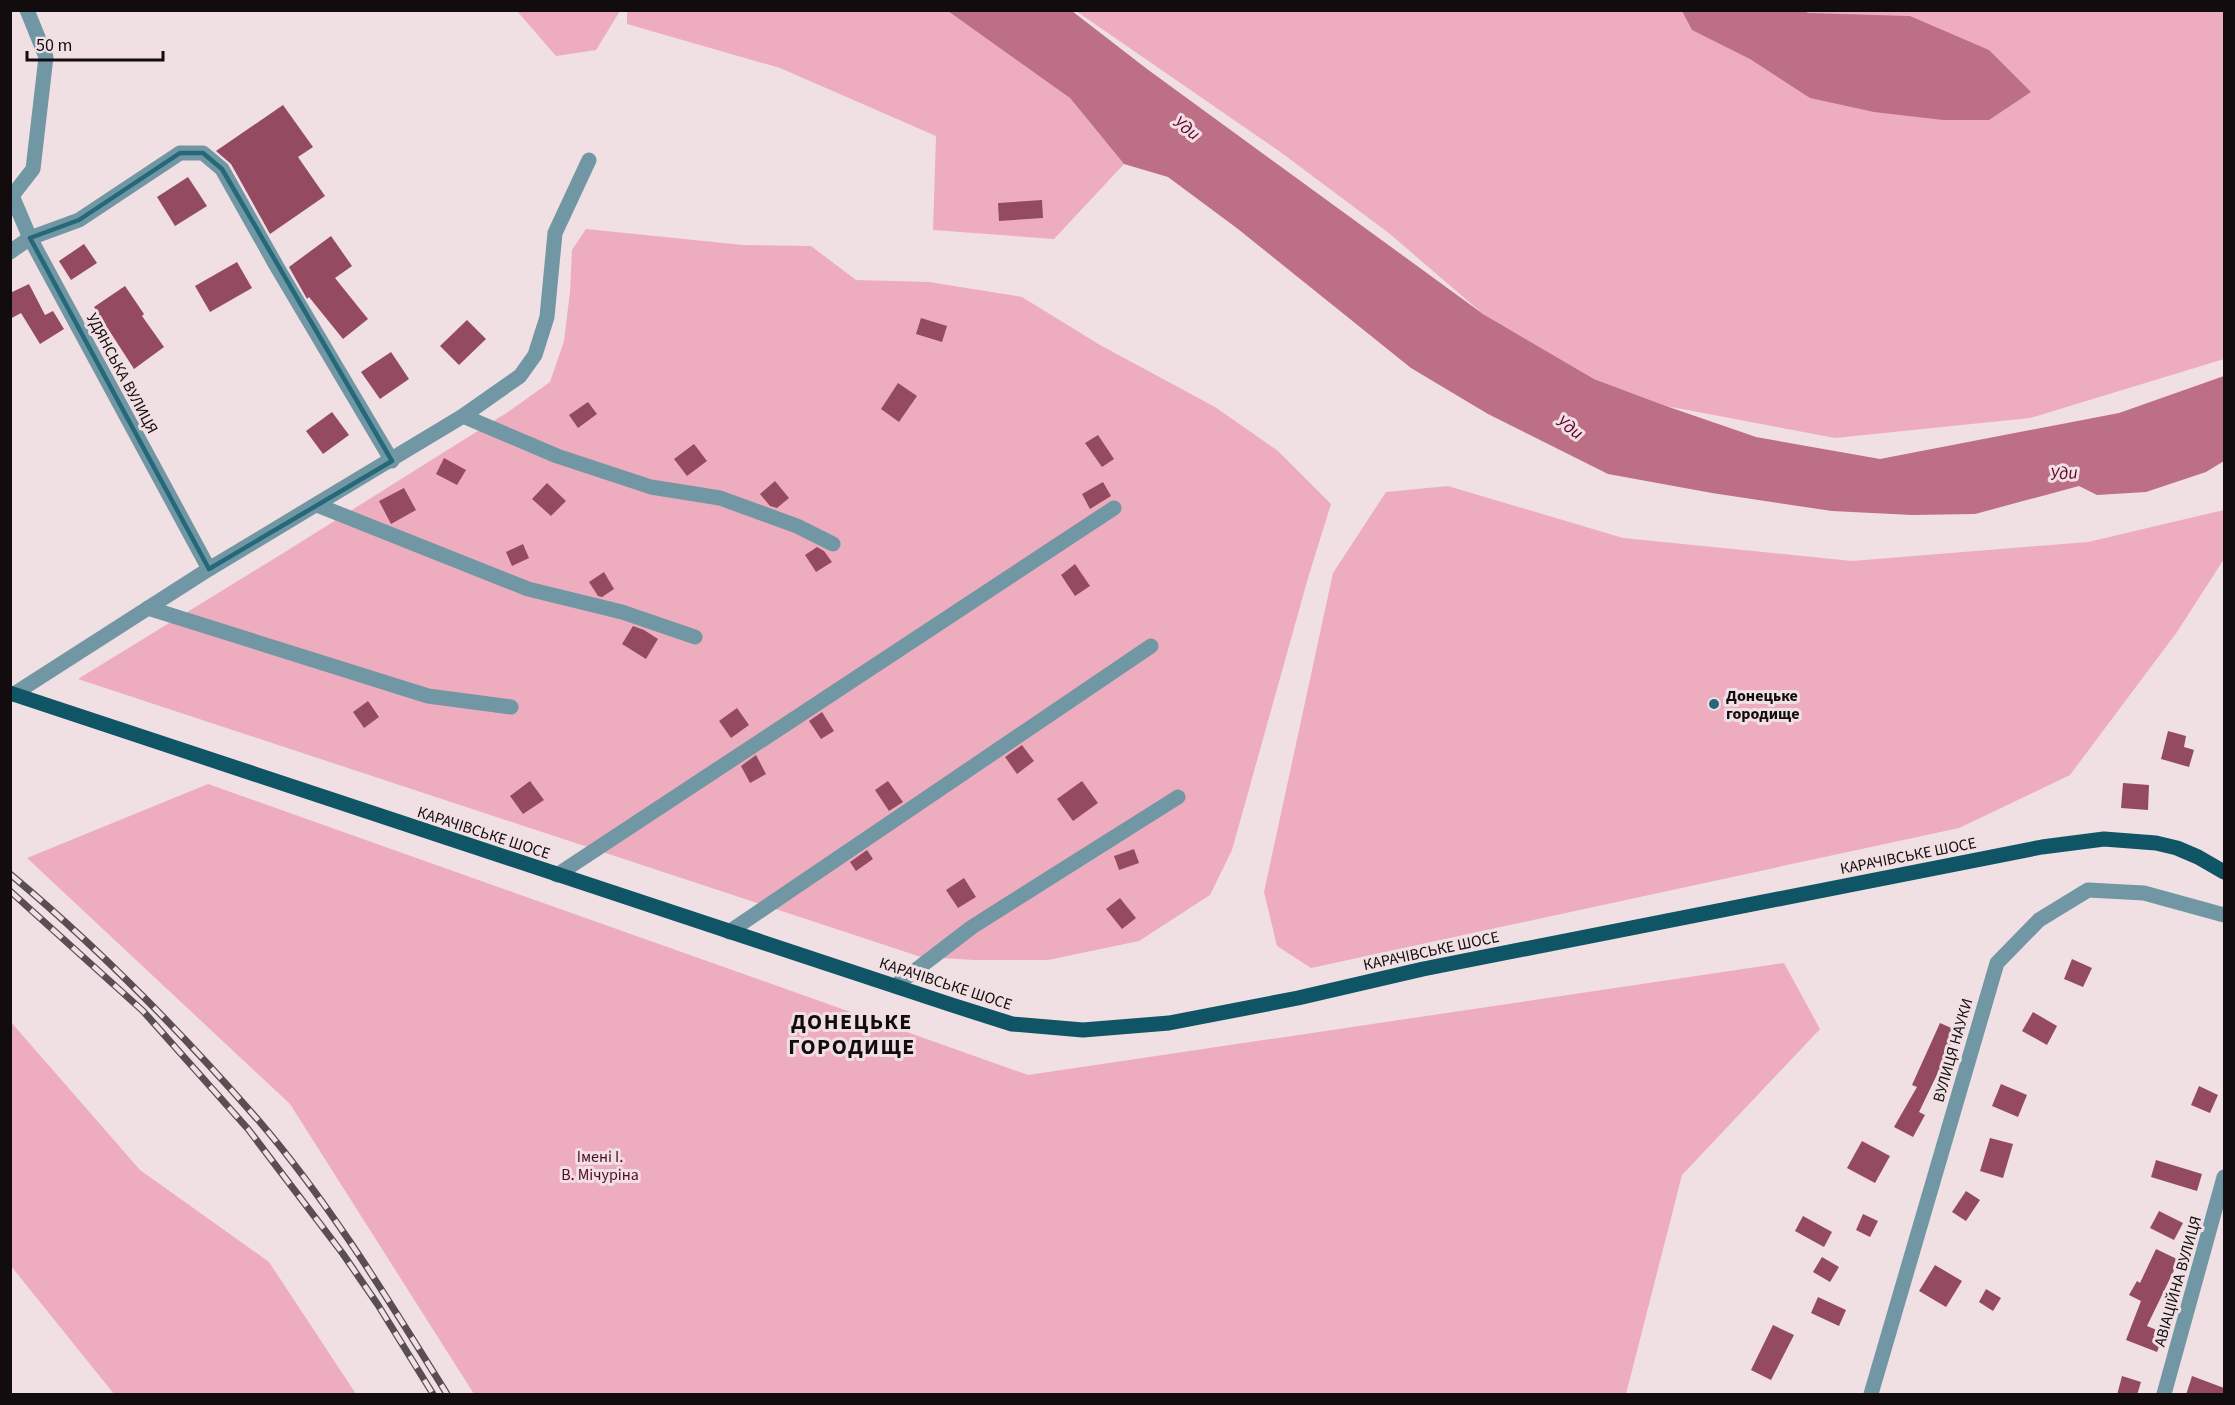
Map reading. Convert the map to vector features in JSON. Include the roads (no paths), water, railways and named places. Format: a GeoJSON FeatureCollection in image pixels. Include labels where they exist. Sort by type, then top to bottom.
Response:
{"type":"FeatureCollection","features":[{"type":"Feature","properties":{"kind":"main road","name":"КАРАЧІВСЬКЕ ШОСЕ"},"geometry":{"type":"LineString","coordinates":[[12,694],[1012,1024],[1083,1030],[1169,1023],[1298,998],[1423,969],[2042,848],[2104,839],[2156,843],[2177,848],[2198,857],[2224,873]]}},
{"type":"Feature","properties":{"kind":"street"},"geometry":{"type":"LineString","coordinates":[[11,194],[33,169],[46,57],[27,10]]}},
{"type":"Feature","properties":{"kind":"street"},"geometry":{"type":"LineString","coordinates":[[10,252],[30,237],[79,220],[180,153],[203,153],[222,169],[392,461]]}},
{"type":"Feature","properties":{"kind":"street"},"geometry":{"type":"LineString","coordinates":[[12,694],[209,569],[392,461],[520,376],[536,355],[547,317],[555,233],[589,159]]}},
{"type":"Feature","properties":{"kind":"street","name":"УДЯНСЬКА ВУЛИЦЯ"},"geometry":{"type":"LineString","coordinates":[[11,194],[30,237],[209,569]]}},
{"type":"Feature","properties":{"kind":"street"},"geometry":{"type":"LineString","coordinates":[[463,416],[557,456],[651,487],[720,498],[797,526],[833,544]]}},
{"type":"Feature","properties":{"kind":"street"},"geometry":{"type":"LineString","coordinates":[[317,505],[528,589],[622,612],[695,637]]}},
{"type":"Feature","properties":{"kind":"street"},"geometry":{"type":"LineString","coordinates":[[557,875],[1114,508]]}},
{"type":"Feature","properties":{"kind":"street"},"geometry":{"type":"LineString","coordinates":[[148,608],[428,696],[511,707]]}},
{"type":"Feature","properties":{"kind":"street"},"geometry":{"type":"LineString","coordinates":[[729,932],[1151,646]]}},
{"type":"Feature","properties":{"kind":"street"},"geometry":{"type":"LineString","coordinates":[[895,986],[972,927],[1178,797]]}},
{"type":"Feature","properties":{"kind":"street","name":"ВУЛИЦЯ НАУКИ"},"geometry":{"type":"LineString","coordinates":[[1871,1395],[1997,963],[2039,920],[2088,890],[2144,893],[2224,915]]}},
{"type":"Feature","properties":{"kind":"street","name":"АВІАЦІЙНА ВУЛИЦЯ"},"geometry":{"type":"LineString","coordinates":[[2164,1395],[2224,1178]]}},
{"type":"Feature","properties":{"kind":"water"},"geometry":{"type":"Polygon","coordinates":[[[1802,10],[1808,13],[1910,16],[1989,50],[2031,92],[1989,120],[1943,120],[1874,112],[1810,98],[1750,59],[1692,30],[1682,11],[1802,10]]]}},
{"type":"Feature","properties":{"kind":"water","name":"Уди"},"geometry":{"type":"Polygon","coordinates":[[[948,11],[1072,11],[1147,69],[1483,314],[1594,379],[1666,406],[1756,437],[1880,459],[2119,413],[2224,376],[2224,461],[2206,472],[2146,492],[2097,495],[2079,486],[1975,514],[1912,515],[1832,511],[1608,474],[1488,414],[1411,368],[1238,229],[1168,177],[1124,164],[1070,98],[948,11]]]}},
{"type":"Feature","properties":{"kind":"railway"},"geometry":{"type":"LineString","coordinates":[[10,874],[108,962],[200,1056],[259,1121],[335,1220],[447,1394]]}},
{"type":"Feature","properties":{"kind":"railway"},"geometry":{"type":"LineString","coordinates":[[10,891],[143,1011],[248,1129],[343,1254],[378,1305],[433,1394]]}},
{"type":"Feature","properties":{"kind":"place","name":"Донецьке городище"},"geometry":{"type":"Point","coordinates":[1714,704]}},
{"type":"Feature","properties":{"kind":"district","name":"ДОНЕЦЬКЕ ГОРОДИЩЕ"},"geometry":{"type":"Point","coordinates":[852,1034]}},
{"type":"Feature","properties":{"kind":"park label","name":"Імені І. В. Мічуріна"},"geometry":{"type":"Point","coordinates":[600,1165]}}]}
